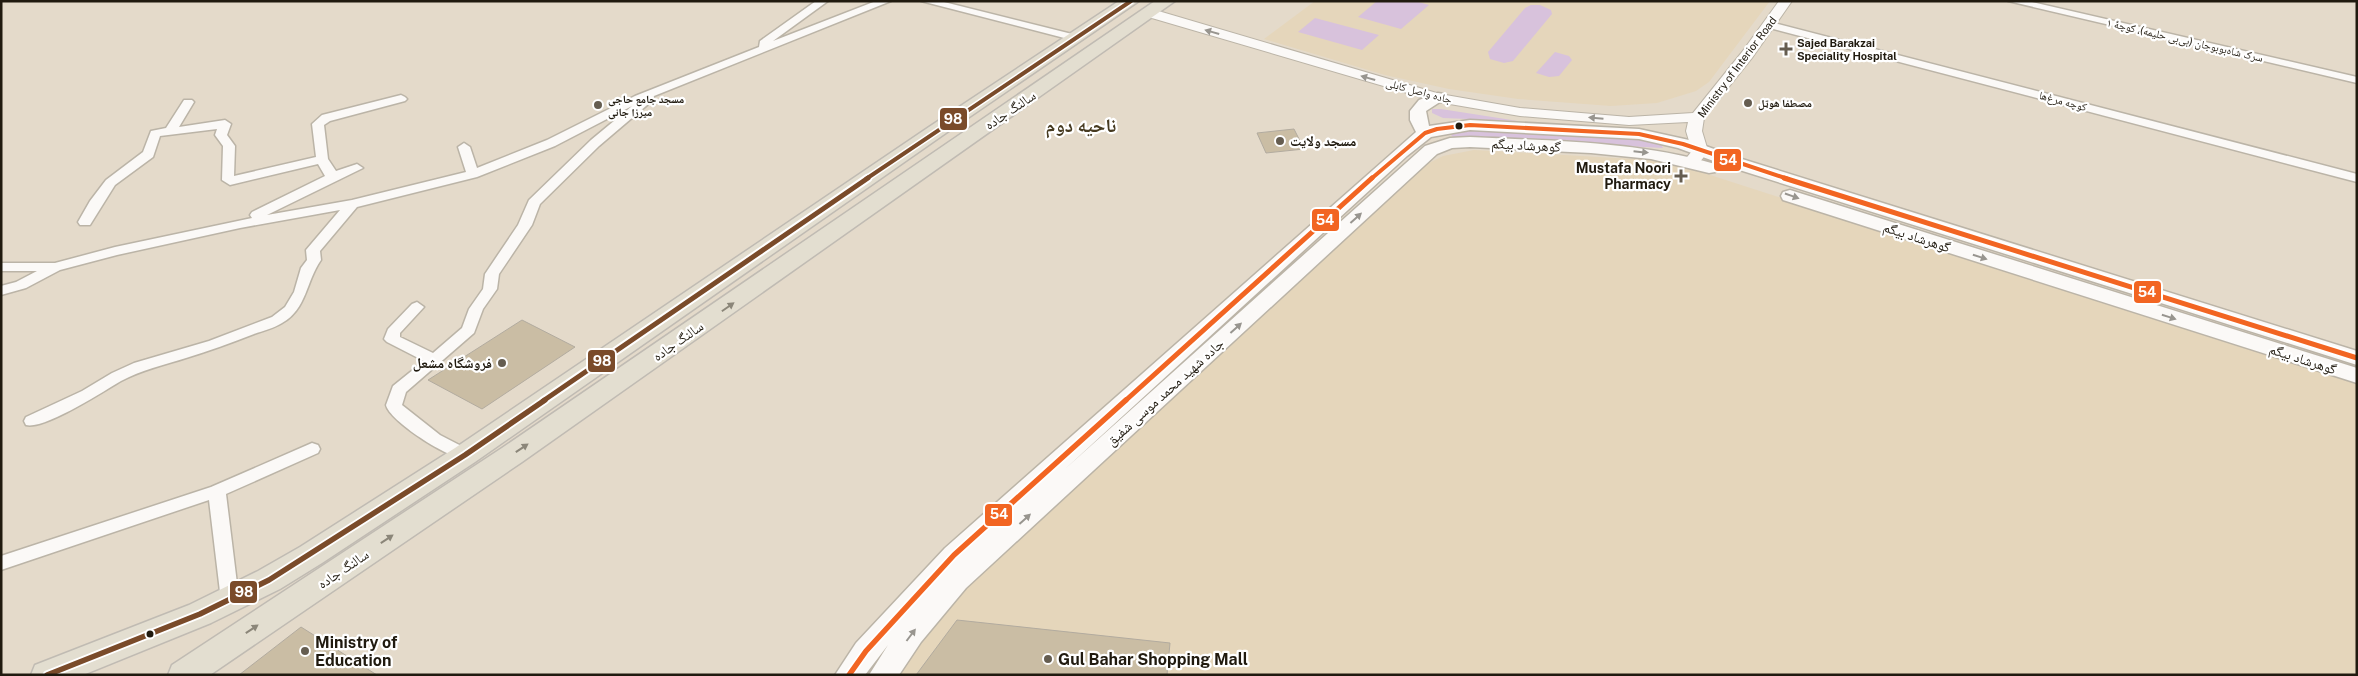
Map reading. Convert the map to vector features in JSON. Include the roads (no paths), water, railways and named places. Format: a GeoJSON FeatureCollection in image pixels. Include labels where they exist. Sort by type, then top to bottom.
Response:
{"type":"FeatureCollection","features":[{"type":"Feature","properties":{"kind":"highway","name":"سالنگ جاده"},"geometry":{"type":"LineString","coordinates":[[47,675],[230,600],[311,555],[465,455],[936,131],[1076,38],[1149,5]]}},
{"type":"Feature","properties":{"kind":"highway","name":"سالنگ جاده"},"geometry":{"type":"LineString","coordinates":[[184,675],[520,450],[1149,5]]}},
{"type":"Feature","properties":{"kind":"main road"},"geometry":{"type":"LineString","coordinates":[[1426,133],[1418,123],[1416,113],[1426,102],[1438,98]]}},
{"type":"Feature","properties":{"kind":"main road"},"geometry":{"type":"LineString","coordinates":[[1629,121],[1656,130],[1693,153]]}},
{"type":"Feature","properties":{"kind":"main road","name":"گوهرشاد بیگم"},"geometry":{"type":"LineString","coordinates":[[1426,133],[1444,127],[1470,125],[1625,132],[1663,138],[1693,153],[1826,208],[2357,376]]}},
{"type":"Feature","properties":{"kind":"main road","name":"جاده شهید محمد موسی شفیق"},"geometry":{"type":"LineString","coordinates":[[849,675],[866,651],[954,555],[1401,152],[1426,133]]}},
{"type":"Feature","properties":{"kind":"main road","name":"گوهرشاد بیگم"},"geometry":{"type":"LineString","coordinates":[[1470,142],[1636,152],[1693,153],[2357,358]]}},
{"type":"Feature","properties":{"kind":"main road","name":"جاده شهید محمد موسی شفیق"},"geometry":{"type":"LineString","coordinates":[[883,675],[911,634],[957,581],[1431,150],[1450,143],[1470,142]]}},
{"type":"Feature","properties":{"kind":"street"},"geometry":{"type":"LineString","coordinates":[[767,49],[764,44],[823,1]]}},
{"type":"Feature","properties":{"kind":"street"},"geometry":{"type":"LineString","coordinates":[[1,291],[21,285],[55,267],[115,251],[240,224],[352,204],[473,174],[551,143],[610,111],[657,90],[767,49],[886,1]]}},
{"type":"Feature","properties":{"kind":"street"},"geometry":{"type":"LineString","coordinates":[[926,1],[1076,38]]}},
{"type":"Feature","properties":{"kind":"street","name":"Ministry of Interior Road"},"geometry":{"type":"LineString","coordinates":[[1693,153],[1697,117],[1770,25],[1786,1]]}},
{"type":"Feature","properties":{"kind":"street","name":"سرک شاه‌بوبوجان (بی‌بی حلیمه)، کوچۀ ۱"},"geometry":{"type":"LineString","coordinates":[[2013,1],[2357,80]]}},
{"type":"Feature","properties":{"kind":"street","name":"جاده واصل کابلی"},"geometry":{"type":"LineString","coordinates":[[1149,5],[1438,98],[1520,112],[1629,121],[1697,117]]}},
{"type":"Feature","properties":{"kind":"street","name":"کوچه مرغ‌ها"},"geometry":{"type":"LineString","coordinates":[[1770,25],[2357,178]]}},
{"type":"Feature","properties":{"kind":"street"},"geometry":{"type":"LineString","coordinates":[[465,455],[434,438],[395,410],[394,405],[399,390],[469,330],[476,309],[490,289],[492,274],[524,225],[534,204],[594,143],[657,90]]}},
{"type":"Feature","properties":{"kind":"street"},"geometry":{"type":"LineString","coordinates":[[332,176],[322,159],[318,124],[321,121],[402,99]]}},
{"type":"Feature","properties":{"kind":"street"},"geometry":{"type":"LineString","coordinates":[[170,131],[188,102]]}},
{"type":"Feature","properties":{"kind":"street"},"geometry":{"type":"LineString","coordinates":[[85,222],[99,195],[111,182],[123,171],[149,154],[155,134],[225,124],[221,135],[229,146],[227,166],[228,180],[230,181],[322,159]]}},
{"type":"Feature","properties":{"kind":"street"},"geometry":{"type":"LineString","coordinates":[[464,147],[473,174]]}},
{"type":"Feature","properties":{"kind":"street"},"geometry":{"type":"LineString","coordinates":[[240,224],[332,176],[357,168]]}},
{"type":"Feature","properties":{"kind":"street"},"geometry":{"type":"LineString","coordinates":[[32,421],[88,395],[117,377],[139,367],[214,344],[277,320],[290,310],[301,292],[308,268],[314,260],[313,250],[352,204]]}},
{"type":"Feature","properties":{"kind":"street"},"geometry":{"type":"LineString","coordinates":[[1,267],[55,267]]}},
{"type":"Feature","properties":{"kind":"street"},"geometry":{"type":"LineString","coordinates":[[417,307],[391,336],[392,339],[434,359]]}},
{"type":"Feature","properties":{"kind":"street"},"geometry":{"type":"LineString","coordinates":[[1,563],[217,491],[312,448]]}},
{"type":"Feature","properties":{"kind":"street"},"geometry":{"type":"LineString","coordinates":[[217,491],[230,600]]}},
{"type":"Feature","properties":{"kind":"place","name":"Sajed Barakzai Speciality Hospital"},"geometry":{"type":"Point","coordinates":[1786,49]}},
{"type":"Feature","properties":{"kind":"place","name":"مصطفا هوټل"},"geometry":{"type":"Point","coordinates":[1748,103]}},
{"type":"Feature","properties":{"kind":"place","name":"مسجد جامع حاجی میرزا جانی"},"geometry":{"type":"Point","coordinates":[598,105]}},
{"type":"Feature","properties":{"kind":"place","name":"مسجد ولایت"},"geometry":{"type":"Point","coordinates":[1280,141]}},
{"type":"Feature","properties":{"kind":"place","name":"Mustafa Noori Pharmacy"},"geometry":{"type":"Point","coordinates":[1681,176]}},
{"type":"Feature","properties":{"kind":"place","name":"فروشگاه مشعل"},"geometry":{"type":"Point","coordinates":[502,363]}},
{"type":"Feature","properties":{"kind":"place","name":"Ministry of Education"},"geometry":{"type":"Point","coordinates":[305,651]}},
{"type":"Feature","properties":{"kind":"place","name":"Gul Bahar Shopping Mall"},"geometry":{"type":"Point","coordinates":[1048,659]}},
{"type":"Feature","properties":{"kind":"district","name":"ناحیه دوم"},"geometry":{"type":"Point","coordinates":[1081,125]}}]}
